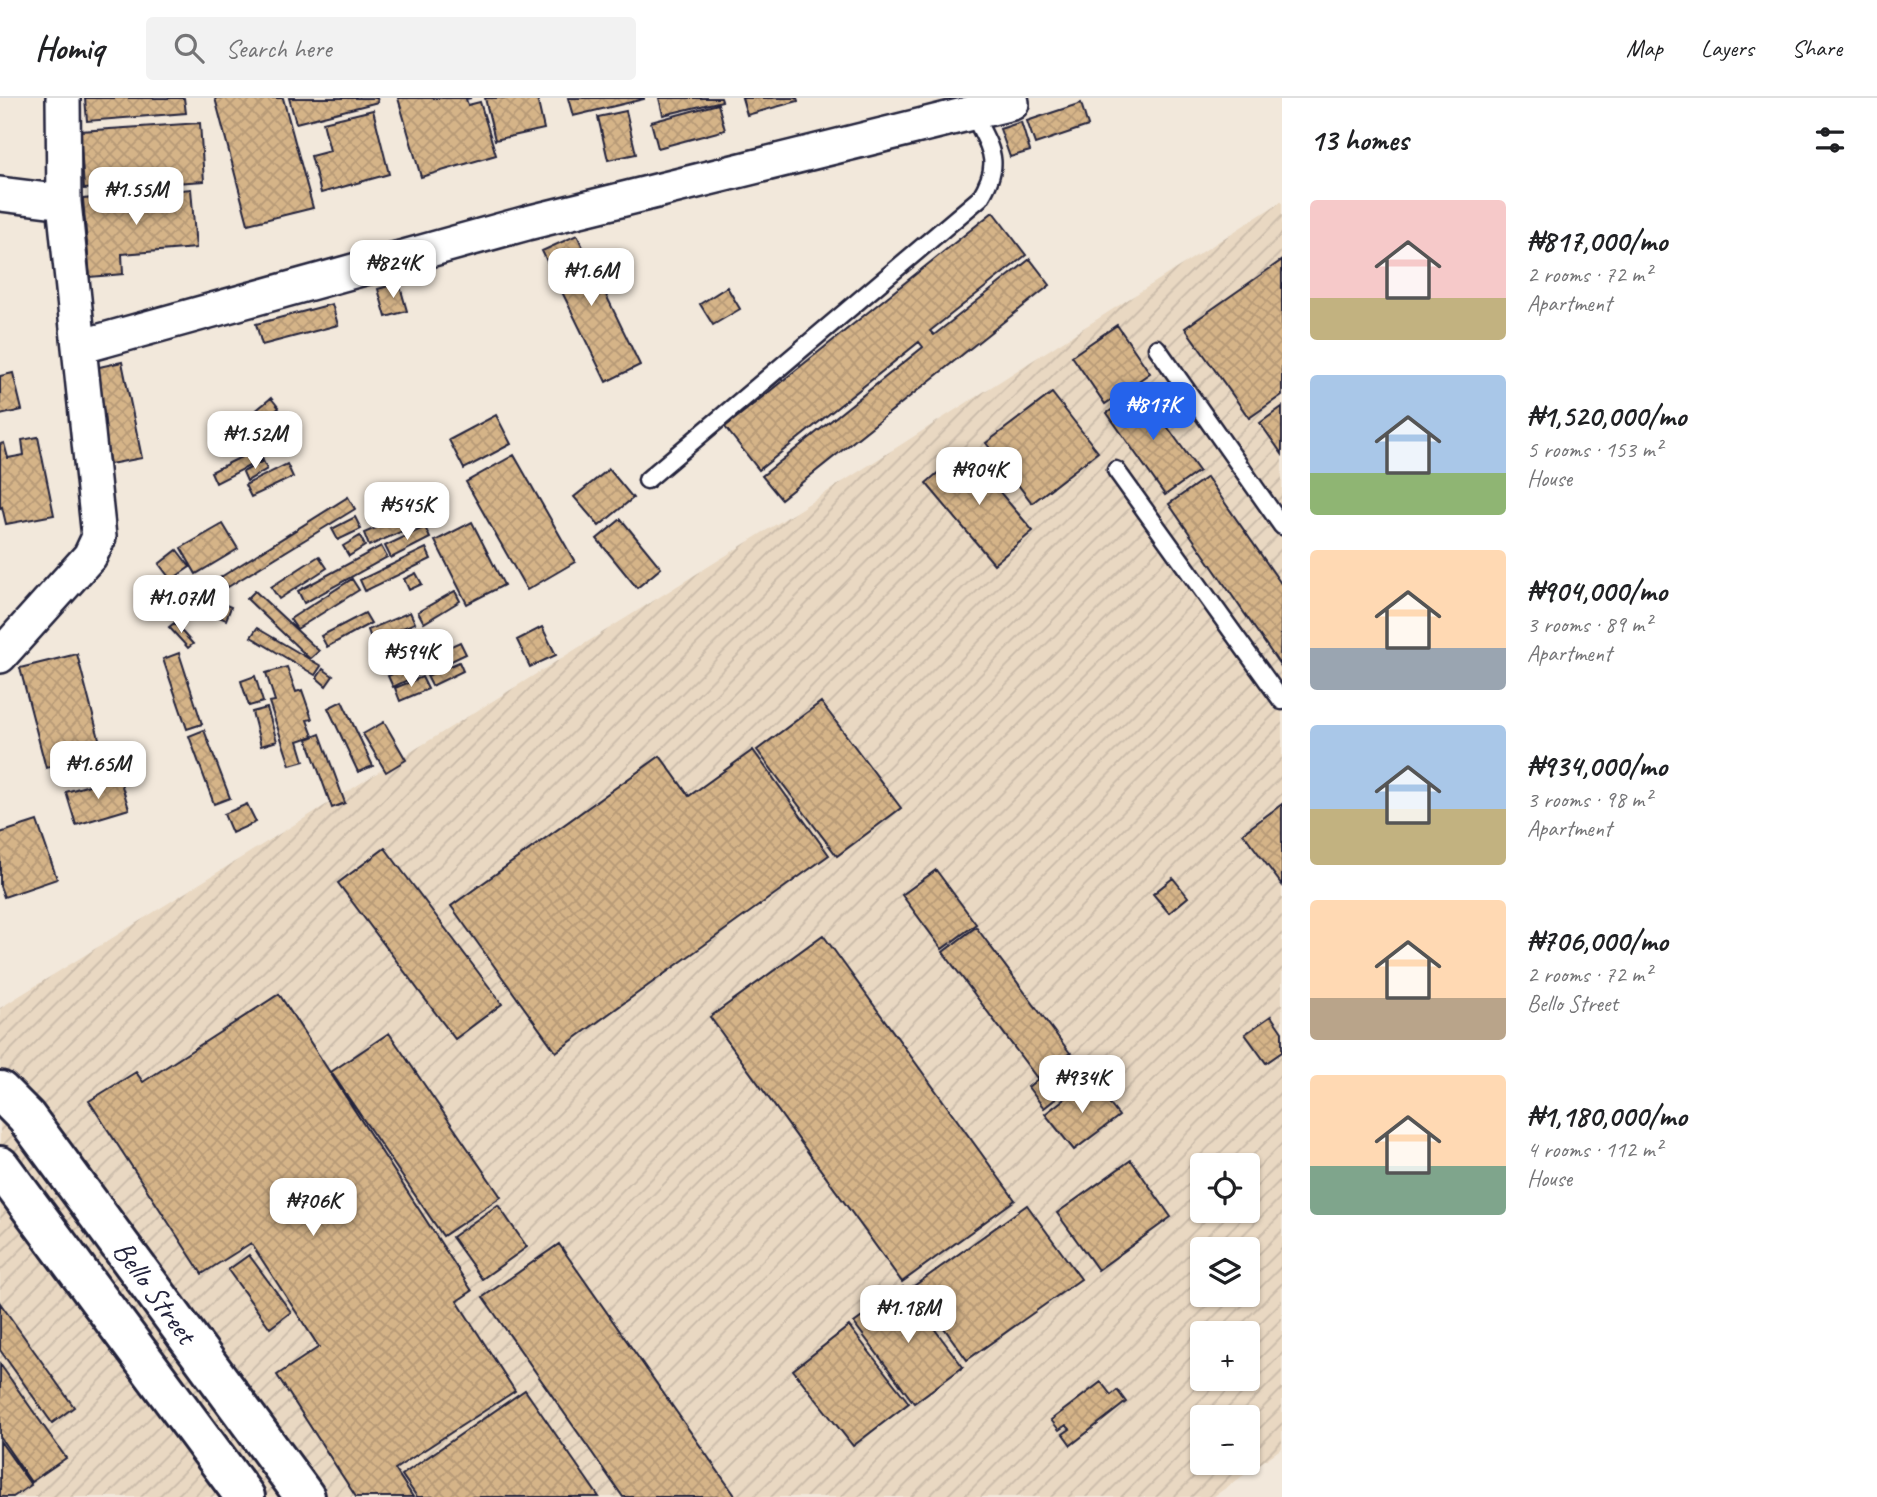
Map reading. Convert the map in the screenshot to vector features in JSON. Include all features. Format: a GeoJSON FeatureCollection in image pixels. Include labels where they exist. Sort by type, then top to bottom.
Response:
{"type":"FeatureCollection","features":[{"type":"Feature","properties":{"kind":"street"},"geometry":{"type":"LineString","coordinates":[[0,656],[90,556],[99,537],[64,202],[63,98]]}},
{"type":"Feature","properties":{"kind":"street"},"geometry":{"type":"LineString","coordinates":[[79,347],[527,223],[1016,100]]}},
{"type":"Feature","properties":{"kind":"street"},"geometry":{"type":"LineString","coordinates":[[0,194],[64,202]]}},
{"type":"Feature","properties":{"kind":"street","name":"Bello Street"},"geometry":{"type":"LineString","coordinates":[[0,1091],[26,1117],[305,1497]]}},
{"type":"Feature","properties":{"kind":"street","name":"Bello Street"},"geometry":{"type":"LineString","coordinates":[[0,1166],[245,1497]]}},
{"type":"Feature","properties":{"kind":"lane"},"geometry":{"type":"LineString","coordinates":[[647,480],[980,198],[993,178],[993,157],[972,111]]}},
{"type":"Feature","properties":{"kind":"lane"},"geometry":{"type":"LineString","coordinates":[[1157,348],[1282,526]]}},
{"type":"Feature","properties":{"kind":"lane"},"geometry":{"type":"LineString","coordinates":[[1116,470],[1282,701]]}},
{"type":"Feature","properties":{"kind":"shaded area"},"geometry":{"type":"Polygon","coordinates":[[[1282,201],[1282,1448],[1260,1464],[1260,1405],[1190,1405],[1190,1475],[1244,1475],[1213,1497],[0,1497],[0,1008],[783,520],[1282,201]]]}},
{"type":"Feature","properties":{"kind":"building"},"geometry":{"type":"Polygon","coordinates":[[[85,98],[184,98],[186,113],[87,121],[85,98]]]}},
{"type":"Feature","properties":{"kind":"building"},"geometry":{"type":"Polygon","coordinates":[[[215,98],[283,98],[313,208],[248,224],[215,98]]]}},
{"type":"Feature","properties":{"kind":"building"},"geometry":{"type":"Polygon","coordinates":[[[289,98],[377,98],[378,102],[296,123],[289,98]]]}},
{"type":"Feature","properties":{"kind":"building"},"geometry":{"type":"Polygon","coordinates":[[[398,98],[471,98],[466,99],[468,105],[480,102],[496,155],[421,177],[398,98]]]}},
{"type":"Feature","properties":{"kind":"building"},"geometry":{"type":"Polygon","coordinates":[[[485,98],[537,98],[544,129],[495,140],[485,98]]]}},
{"type":"Feature","properties":{"kind":"building"},"geometry":{"type":"Polygon","coordinates":[[[568,98],[644,98],[644,99],[573,116],[568,98]]]}},
{"type":"Feature","properties":{"kind":"building"},"geometry":{"type":"Polygon","coordinates":[[[659,98],[721,98],[722,101],[663,115],[659,98]]]}},
{"type":"Feature","properties":{"kind":"building"},"geometry":{"type":"Polygon","coordinates":[[[742,98],[797,98],[798,101],[747,115],[742,98]]]}},
{"type":"Feature","properties":{"kind":"building"},"geometry":{"type":"Polygon","coordinates":[[[1081,103],[1088,126],[1035,144],[1027,121],[1081,103]]]}},
{"type":"Feature","properties":{"kind":"building"},"geometry":{"type":"Polygon","coordinates":[[[718,104],[725,130],[658,148],[651,122],[718,104]]]}},
{"type":"Feature","properties":{"kind":"building"},"geometry":{"type":"Polygon","coordinates":[[[373,110],[389,174],[321,193],[311,156],[330,151],[323,122],[373,110]]]}},
{"type":"Feature","properties":{"kind":"building"},"geometry":{"type":"Polygon","coordinates":[[[626,111],[636,154],[608,160],[598,117],[626,111]]]}},
{"type":"Feature","properties":{"kind":"building"},"geometry":{"type":"Polygon","coordinates":[[[1021,122],[1030,151],[1010,157],[1000,129],[1021,122]]]}},
{"type":"Feature","properties":{"kind":"building"},"geometry":{"type":"Polygon","coordinates":[[[200,123],[204,181],[84,189],[80,131],[200,123]]]}},
{"type":"Feature","properties":{"kind":"building"},"geometry":{"type":"Polygon","coordinates":[[[191,189],[196,248],[122,254],[123,274],[90,277],[83,199],[191,189]]]}},
{"type":"Feature","properties":{"kind":"building"},"geometry":{"type":"Polygon","coordinates":[[[993,212],[1026,255],[930,331],[934,335],[1030,259],[1050,285],[781,499],[762,476],[923,347],[919,342],[759,470],[725,427],[993,212]]]}},
{"type":"Feature","properties":{"kind":"building"},"geometry":{"type":"Polygon","coordinates":[[[577,235],[640,365],[606,382],[542,251],[577,235]]]}},
{"type":"Feature","properties":{"kind":"building"},"geometry":{"type":"Polygon","coordinates":[[[1282,260],[1282,395],[1249,418],[1185,328],[1282,260]]]}},
{"type":"Feature","properties":{"kind":"building"},"geometry":{"type":"Polygon","coordinates":[[[399,283],[407,311],[386,317],[378,289],[399,283]]]}},
{"type":"Feature","properties":{"kind":"building"},"geometry":{"type":"Polygon","coordinates":[[[727,287],[740,309],[713,325],[700,304],[727,287]]]}},
{"type":"Feature","properties":{"kind":"building"},"geometry":{"type":"Polygon","coordinates":[[[332,304],[338,325],[262,345],[256,324],[332,304]]]}},
{"type":"Feature","properties":{"kind":"building"},"geometry":{"type":"Polygon","coordinates":[[[1117,325],[1150,373],[1105,404],[1072,356],[1117,325]]]}},
{"type":"Feature","properties":{"kind":"building"},"geometry":{"type":"Polygon","coordinates":[[[122,362],[142,458],[110,464],[90,369],[122,362]]]}},
{"type":"Feature","properties":{"kind":"building"},"geometry":{"type":"Polygon","coordinates":[[[13,373],[22,410],[0,415],[0,376],[13,373]]]}},
{"type":"Feature","properties":{"kind":"building"},"geometry":{"type":"Polygon","coordinates":[[[1141,390],[1199,471],[1165,495],[1107,413],[1141,390]]]}},
{"type":"Feature","properties":{"kind":"building"},"geometry":{"type":"Polygon","coordinates":[[[1052,393],[1098,452],[1032,503],[986,443],[1052,393]]]}},
{"type":"Feature","properties":{"kind":"building"},"geometry":{"type":"Polygon","coordinates":[[[271,398],[279,408],[255,428],[247,418],[271,398]]]}},
{"type":"Feature","properties":{"kind":"building"},"geometry":{"type":"Polygon","coordinates":[[[1282,407],[1282,454],[1260,423],[1282,407]]]}},
{"type":"Feature","properties":{"kind":"building"},"geometry":{"type":"Polygon","coordinates":[[[496,415],[511,444],[464,469],[449,440],[496,415]]]}},
{"type":"Feature","properties":{"kind":"building"},"geometry":{"type":"Polygon","coordinates":[[[285,418],[291,429],[246,450],[241,440],[285,418]]]}},
{"type":"Feature","properties":{"kind":"building"},"geometry":{"type":"Polygon","coordinates":[[[38,437],[54,515],[6,524],[2,507],[0,508],[0,444],[4,443],[8,458],[24,455],[22,440],[38,437]]]}},
{"type":"Feature","properties":{"kind":"building"},"geometry":{"type":"Polygon","coordinates":[[[257,449],[263,459],[216,483],[211,472],[257,449]]]}},
{"type":"Feature","properties":{"kind":"building"},"geometry":{"type":"Polygon","coordinates":[[[964,450],[1033,531],[994,564],[926,483],[964,450]]]}},
{"type":"Feature","properties":{"kind":"building"},"geometry":{"type":"Polygon","coordinates":[[[514,455],[575,562],[527,590],[466,482],[514,455]]]}},
{"type":"Feature","properties":{"kind":"building"},"geometry":{"type":"Polygon","coordinates":[[[263,461],[267,469],[247,481],[243,472],[263,461]]]}},
{"type":"Feature","properties":{"kind":"building"},"geometry":{"type":"Polygon","coordinates":[[[287,464],[293,477],[251,497],[245,485],[287,464]]]}},
{"type":"Feature","properties":{"kind":"building"},"geometry":{"type":"Polygon","coordinates":[[[609,469],[633,498],[599,526],[574,497],[609,469]]]}},
{"type":"Feature","properties":{"kind":"building"},"geometry":{"type":"Polygon","coordinates":[[[1207,477],[1282,585],[1280,665],[1169,504],[1207,477]]]}},
{"type":"Feature","properties":{"kind":"building"},"geometry":{"type":"Polygon","coordinates":[[[348,497],[355,509],[228,587],[221,577],[348,497]]]}},
{"type":"Feature","properties":{"kind":"building"},"geometry":{"type":"Polygon","coordinates":[[[418,510],[423,522],[369,546],[364,533],[418,510]]]}},
{"type":"Feature","properties":{"kind":"building"},"geometry":{"type":"Polygon","coordinates":[[[355,517],[361,529],[338,540],[332,529],[355,517]]]}},
{"type":"Feature","properties":{"kind":"building"},"geometry":{"type":"Polygon","coordinates":[[[621,519],[661,568],[637,588],[597,539],[621,519]]]}},
{"type":"Feature","properties":{"kind":"building"},"geometry":{"type":"Polygon","coordinates":[[[472,522],[504,585],[467,604],[435,541],[472,522]]]}},
{"type":"Feature","properties":{"kind":"building"},"geometry":{"type":"Polygon","coordinates":[[[223,524],[238,549],[196,574],[181,548],[223,524]]]}},
{"type":"Feature","properties":{"kind":"building"},"geometry":{"type":"Polygon","coordinates":[[[425,527],[430,538],[391,558],[385,546],[425,527]]]}},
{"type":"Feature","properties":{"kind":"building"},"geometry":{"type":"Polygon","coordinates":[[[360,536],[365,546],[349,556],[343,546],[360,536]]]}},
{"type":"Feature","properties":{"kind":"building"},"geometry":{"type":"Polygon","coordinates":[[[381,546],[387,557],[304,603],[298,591],[381,546]]]}},
{"type":"Feature","properties":{"kind":"building"},"geometry":{"type":"Polygon","coordinates":[[[426,548],[431,559],[365,591],[360,580],[426,548]]]}},
{"type":"Feature","properties":{"kind":"building"},"geometry":{"type":"Polygon","coordinates":[[[177,550],[190,567],[171,580],[159,564],[177,550]]]}},
{"type":"Feature","properties":{"kind":"building"},"geometry":{"type":"Polygon","coordinates":[[[319,556],[327,568],[279,599],[271,587],[319,556]]]}},
{"type":"Feature","properties":{"kind":"building"},"geometry":{"type":"Polygon","coordinates":[[[416,573],[422,584],[409,590],[404,579],[416,573]]]}},
{"type":"Feature","properties":{"kind":"building"},"geometry":{"type":"Polygon","coordinates":[[[352,579],[359,590],[297,629],[290,619],[352,579]]]}},
{"type":"Feature","properties":{"kind":"building"},"geometry":{"type":"Polygon","coordinates":[[[173,583],[231,607],[226,620],[168,595],[173,583]]]}},
{"type":"Feature","properties":{"kind":"building"},"geometry":{"type":"Polygon","coordinates":[[[255,591],[319,651],[310,659],[247,599],[255,591]]]}},
{"type":"Feature","properties":{"kind":"building"},"geometry":{"type":"Polygon","coordinates":[[[455,591],[460,601],[424,623],[418,612],[455,591]]]}},
{"type":"Feature","properties":{"kind":"building"},"geometry":{"type":"Polygon","coordinates":[[[410,612],[415,623],[372,641],[368,630],[410,612]]]}},
{"type":"Feature","properties":{"kind":"building"},"geometry":{"type":"Polygon","coordinates":[[[365,613],[371,623],[327,647],[321,636],[365,613]]]}},
{"type":"Feature","properties":{"kind":"building"},"geometry":{"type":"Polygon","coordinates":[[[174,623],[193,644],[188,648],[169,627],[174,623]]]}},
{"type":"Feature","properties":{"kind":"building"},"geometry":{"type":"Polygon","coordinates":[[[542,627],[556,655],[530,667],[517,640],[542,627]]]}},
{"type":"Feature","properties":{"kind":"building"},"geometry":{"type":"Polygon","coordinates":[[[257,628],[321,666],[315,675],[251,637],[257,628]]]}},
{"type":"Feature","properties":{"kind":"building"},"geometry":{"type":"Polygon","coordinates":[[[460,642],[466,654],[424,674],[418,661],[460,642]]]}},
{"type":"Feature","properties":{"kind":"building"},"geometry":{"type":"Polygon","coordinates":[[[179,653],[202,724],[187,729],[163,659],[179,653]]]}},
{"type":"Feature","properties":{"kind":"building"},"geometry":{"type":"Polygon","coordinates":[[[77,654],[103,754],[46,768],[20,668],[77,654]]]}},
{"type":"Feature","properties":{"kind":"building"},"geometry":{"type":"Polygon","coordinates":[[[459,662],[463,671],[432,686],[427,676],[459,662]]]}},
{"type":"Feature","properties":{"kind":"building"},"geometry":{"type":"Polygon","coordinates":[[[415,664],[420,674],[393,687],[388,676],[415,664]]]}},
{"type":"Feature","properties":{"kind":"building"},"geometry":{"type":"Polygon","coordinates":[[[287,667],[296,692],[302,690],[312,719],[307,720],[313,736],[298,741],[304,761],[290,765],[269,702],[275,701],[266,673],[287,667]]]}},
{"type":"Feature","properties":{"kind":"building"},"geometry":{"type":"Polygon","coordinates":[[[323,669],[333,676],[326,686],[317,678],[323,669]]]}},
{"type":"Feature","properties":{"kind":"building"},"geometry":{"type":"Polygon","coordinates":[[[255,676],[263,702],[249,706],[241,681],[255,676]]]}},
{"type":"Feature","properties":{"kind":"building"},"geometry":{"type":"Polygon","coordinates":[[[422,677],[428,689],[400,701],[395,688],[422,677]]]}},
{"type":"Feature","properties":{"kind":"building"},"geometry":{"type":"Polygon","coordinates":[[[342,701],[373,766],[358,772],[328,708],[342,701]]]}},
{"type":"Feature","properties":{"kind":"building"},"geometry":{"type":"Polygon","coordinates":[[[821,702],[901,808],[837,856],[757,750],[821,702]]]}},
{"type":"Feature","properties":{"kind":"building"},"geometry":{"type":"Polygon","coordinates":[[[267,708],[277,741],[261,746],[252,712],[267,708]]]}},
{"type":"Feature","properties":{"kind":"building"},"geometry":{"type":"Polygon","coordinates":[[[384,722],[406,760],[386,772],[363,734],[384,722]]]}},
{"type":"Feature","properties":{"kind":"building"},"geometry":{"type":"Polygon","coordinates":[[[204,730],[230,798],[214,804],[189,736],[204,730]]]}},
{"type":"Feature","properties":{"kind":"building"},"geometry":{"type":"Polygon","coordinates":[[[320,734],[345,803],[332,808],[307,739],[320,734]]]}},
{"type":"Feature","properties":{"kind":"building"},"geometry":{"type":"Polygon","coordinates":[[[753,750],[829,855],[556,1052],[451,906],[660,756],[689,796],[753,750]]]}},
{"type":"Feature","properties":{"kind":"building"},"geometry":{"type":"Polygon","coordinates":[[[119,776],[129,809],[76,825],[66,792],[119,776]]]}},
{"type":"Feature","properties":{"kind":"building"},"geometry":{"type":"Polygon","coordinates":[[[247,804],[256,822],[232,833],[224,814],[247,804]]]}},
{"type":"Feature","properties":{"kind":"building"},"geometry":{"type":"Polygon","coordinates":[[[1282,804],[1282,885],[1243,833],[1282,804]]]}},
{"type":"Feature","properties":{"kind":"building"},"geometry":{"type":"Polygon","coordinates":[[[37,821],[57,879],[4,897],[0,886],[0,833],[37,821]]]}},
{"type":"Feature","properties":{"kind":"building"},"geometry":{"type":"Polygon","coordinates":[[[385,848],[502,1004],[455,1039],[338,883],[385,848]]]}},
{"type":"Feature","properties":{"kind":"building"},"geometry":{"type":"Polygon","coordinates":[[[936,870],[976,924],[942,949],[902,895],[936,870]]]}},
{"type":"Feature","properties":{"kind":"building"},"geometry":{"type":"Polygon","coordinates":[[[1173,878],[1188,897],[1169,913],[1153,894],[1173,878]]]}},
{"type":"Feature","properties":{"kind":"building"},"geometry":{"type":"Polygon","coordinates":[[[976,927],[1070,1053],[1037,1078],[943,952],[976,927]]]}},
{"type":"Feature","properties":{"kind":"building"},"geometry":{"type":"Polygon","coordinates":[[[823,935],[1015,1200],[902,1282],[710,1017],[823,935]]]}},
{"type":"Feature","properties":{"kind":"building"},"geometry":{"type":"Polygon","coordinates":[[[279,994],[472,1291],[457,1301],[515,1391],[395,1469],[413,1497],[356,1497],[277,1375],[319,1347],[251,1243],[202,1274],[89,1101],[136,1072],[143,1082],[279,994]]]}},
{"type":"Feature","properties":{"kind":"building"},"geometry":{"type":"Polygon","coordinates":[[[1271,1016],[1282,1032],[1282,1052],[1266,1063],[1245,1034],[1271,1016]]]}},
{"type":"Feature","properties":{"kind":"building"},"geometry":{"type":"Polygon","coordinates":[[[389,1033],[501,1197],[443,1236],[331,1072],[389,1033]]]}},
{"type":"Feature","properties":{"kind":"building"},"geometry":{"type":"Polygon","coordinates":[[[1071,1053],[1087,1074],[1044,1108],[1028,1087],[1071,1053]]]}},
{"type":"Feature","properties":{"kind":"building"},"geometry":{"type":"Polygon","coordinates":[[[1090,1079],[1119,1116],[1074,1150],[1045,1114],[1090,1079]]]}},
{"type":"Feature","properties":{"kind":"building"},"geometry":{"type":"Polygon","coordinates":[[[1131,1160],[1171,1217],[1098,1270],[1057,1213],[1131,1160]]]}},
{"type":"Feature","properties":{"kind":"building"},"geometry":{"type":"Polygon","coordinates":[[[498,1205],[527,1247],[482,1279],[452,1237],[498,1205]]]}},
{"type":"Feature","properties":{"kind":"building"},"geometry":{"type":"Polygon","coordinates":[[[1027,1205],[1081,1279],[967,1360],[914,1286],[1027,1205]]]}},
{"type":"Feature","properties":{"kind":"building"},"geometry":{"type":"Polygon","coordinates":[[[559,1244],[736,1497],[623,1497],[483,1297],[559,1244]]]}},
{"type":"Feature","properties":{"kind":"building"},"geometry":{"type":"Polygon","coordinates":[[[249,1255],[291,1312],[270,1328],[228,1270],[249,1255]]]}},
{"type":"Feature","properties":{"kind":"building"},"geometry":{"type":"Polygon","coordinates":[[[903,1287],[963,1367],[914,1403],[854,1323],[903,1287]]]}},
{"type":"Feature","properties":{"kind":"building"},"geometry":{"type":"Polygon","coordinates":[[[0,1303],[74,1407],[52,1423],[0,1350],[0,1303]]]}},
{"type":"Feature","properties":{"kind":"building"},"geometry":{"type":"Polygon","coordinates":[[[849,1326],[909,1403],[853,1446],[793,1370],[849,1326]]]}},
{"type":"Feature","properties":{"kind":"building"},"geometry":{"type":"Polygon","coordinates":[[[0,1364],[66,1458],[31,1482],[0,1437],[0,1364]]]}},
{"type":"Feature","properties":{"kind":"building"},"geometry":{"type":"Polygon","coordinates":[[[1101,1382],[1111,1395],[1117,1390],[1126,1402],[1071,1445],[1063,1434],[1070,1429],[1066,1425],[1059,1430],[1051,1420],[1101,1382]]]}},
{"type":"Feature","properties":{"kind":"building"},"geometry":{"type":"Polygon","coordinates":[[[525,1390],[599,1497],[417,1497],[402,1475],[525,1390]]]}},
{"type":"Feature","properties":{"kind":"building"},"geometry":{"type":"Polygon","coordinates":[[[0,1441],[31,1485],[13,1497],[0,1497],[0,1441]]]}}]}
